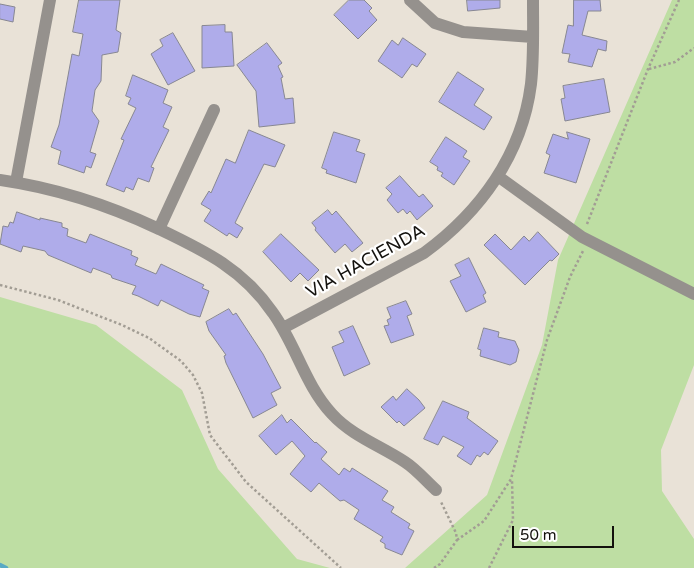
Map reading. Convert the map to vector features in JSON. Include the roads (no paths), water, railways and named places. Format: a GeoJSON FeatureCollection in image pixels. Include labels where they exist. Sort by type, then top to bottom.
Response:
{"type":"FeatureCollection","features":[{"type":"Feature","properties":{"kind":"street"},"geometry":{"type":"LineString","coordinates":[[16,182],[50,0]]}},
{"type":"Feature","properties":{"kind":"street"},"geometry":{"type":"LineString","coordinates":[[410,0],[434,23],[463,32],[533,37]]}},
{"type":"Feature","properties":{"kind":"street","name":"VIA HACIENDA"},"geometry":{"type":"LineString","coordinates":[[283,328],[424,253],[459,224],[499,177],[513,147],[524,115],[531,83],[533,0]]}},
{"type":"Feature","properties":{"kind":"street"},"geometry":{"type":"LineString","coordinates":[[160,229],[214,110]]}},
{"type":"Feature","properties":{"kind":"street"},"geometry":{"type":"LineString","coordinates":[[499,177],[585,239],[694,294]]}},
{"type":"Feature","properties":{"kind":"street"},"geometry":{"type":"LineString","coordinates":[[0,180],[16,182],[90,201],[160,229],[209,253],[232,269],[260,296],[283,328],[312,387],[332,415],[362,439],[407,462],[436,490]]}},
{"type":"Feature","properties":{"kind":"waterway"},"geometry":{"type":"LineString","coordinates":[[0,565],[6,568]]}}]}
